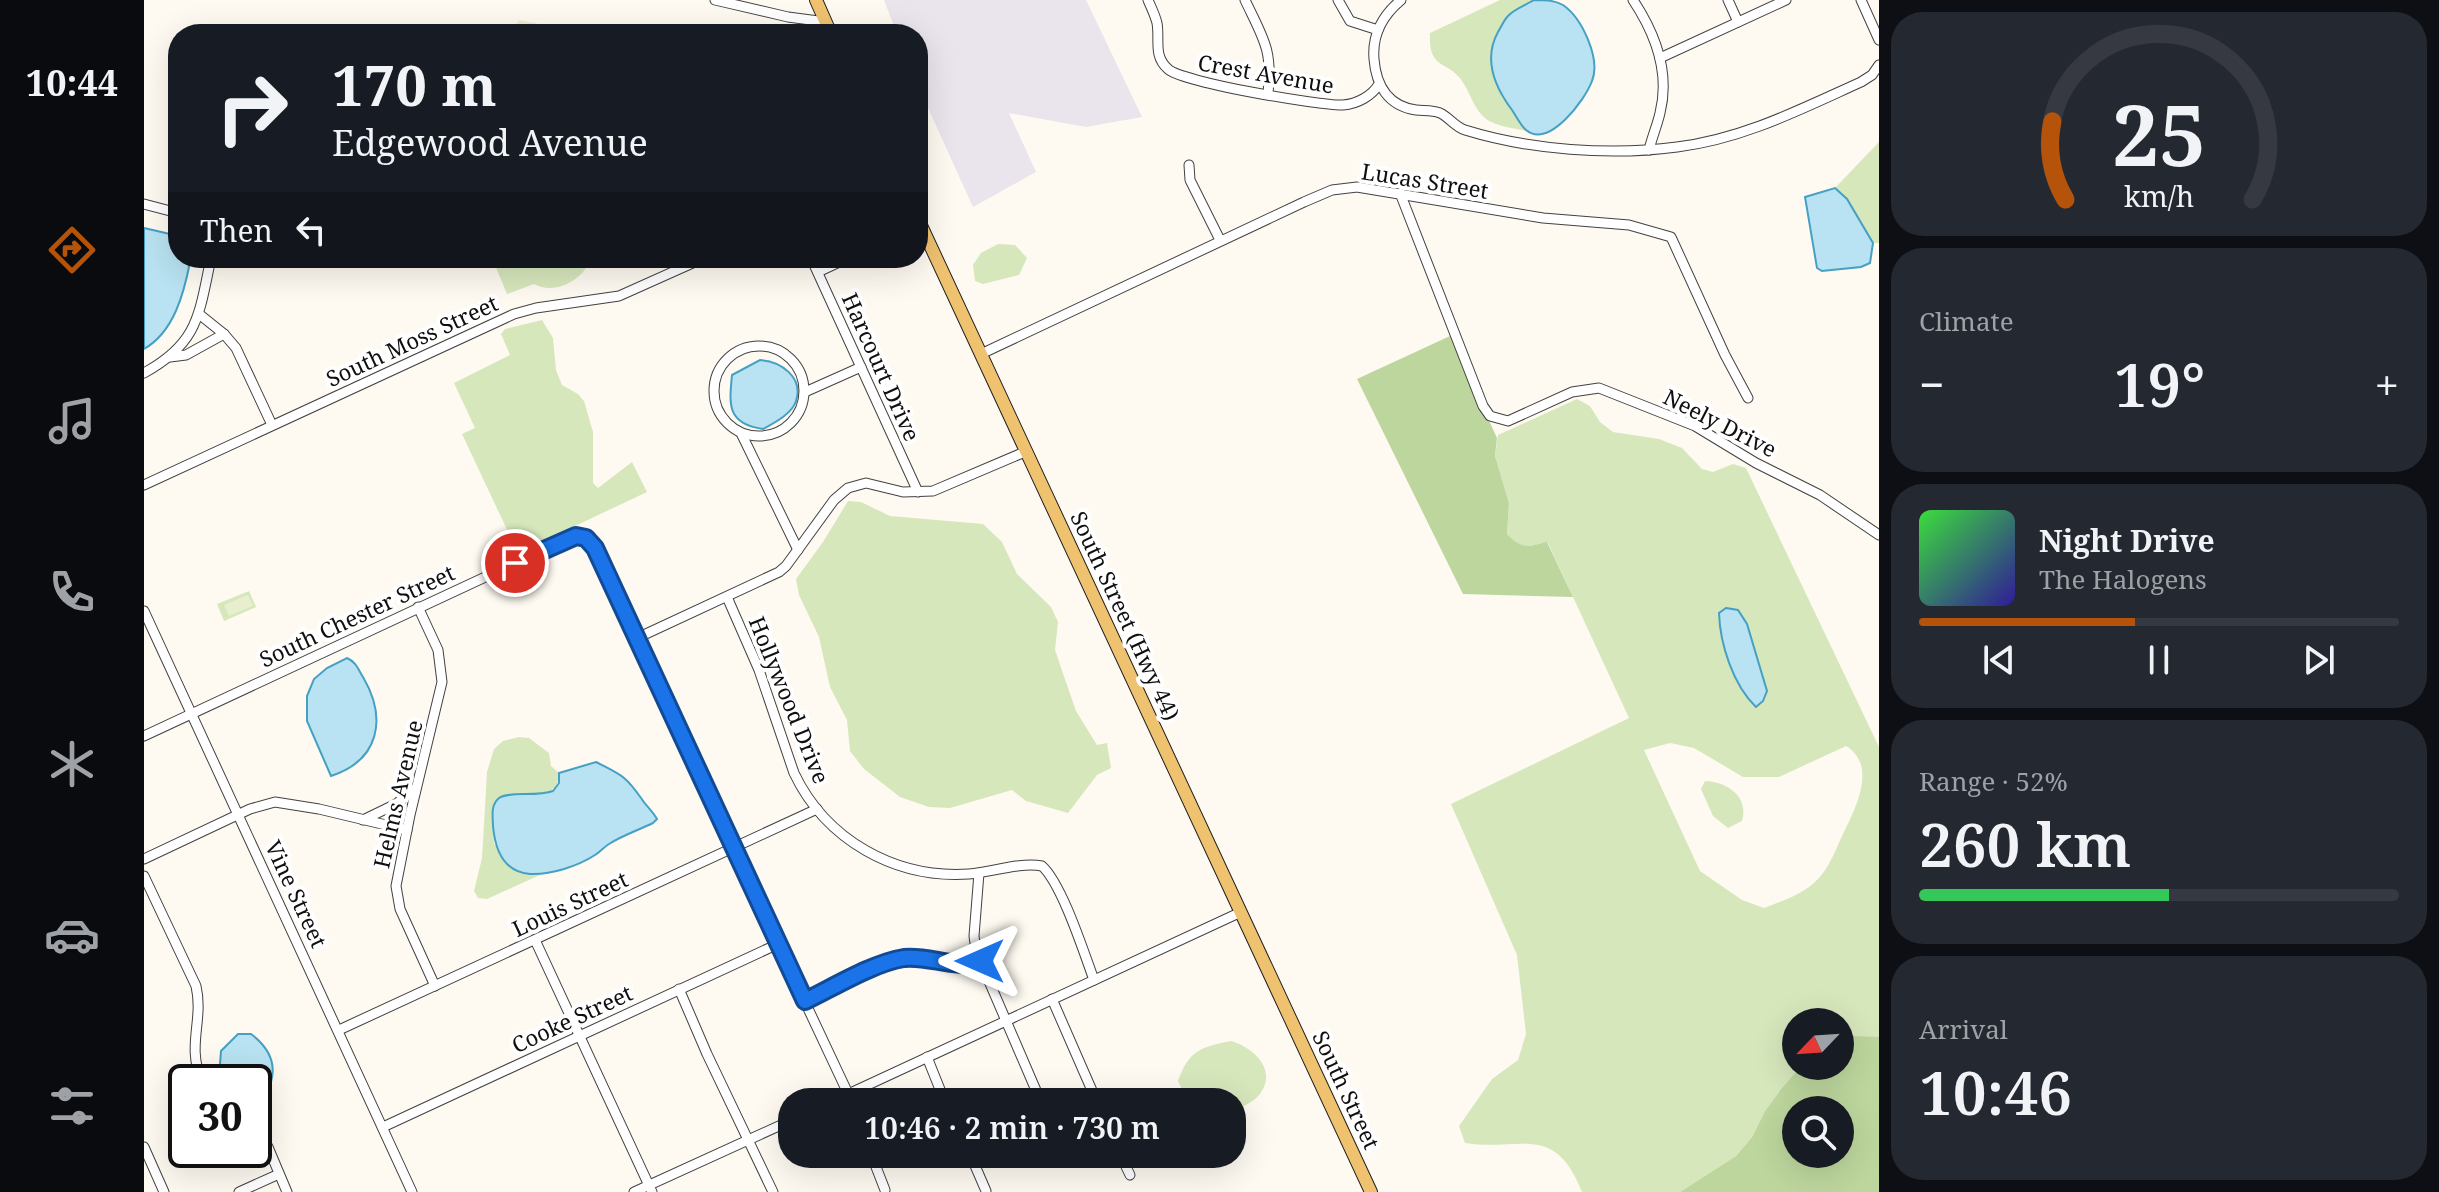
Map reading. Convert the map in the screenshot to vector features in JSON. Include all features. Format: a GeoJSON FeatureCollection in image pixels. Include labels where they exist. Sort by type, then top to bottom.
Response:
{"type":"FeatureCollection","features":[{"type":"Feature","properties":{"kind":"main road"},"geometry":{"type":"LineString","coordinates":[[816,0],[827,24]]}},
{"type":"Feature","properties":{"kind":"main road","name":"South Street (Hwy 44)"},"geometry":{"type":"LineString","coordinates":[[928,242],[1284,1005]]}},
{"type":"Feature","properties":{"kind":"main road","name":"South Street"},"geometry":{"type":"LineString","coordinates":[[1284,1005],[1371,1192]]}},
{"type":"Feature","properties":{"kind":"street"},"geometry":{"type":"LineString","coordinates":[[715,0],[814,24]]}},
{"type":"Feature","properties":{"kind":"street","name":"Crest Avenue"},"geometry":{"type":"LineString","coordinates":[[1148,0],[1157,25],[1160,60],[1173,73],[1213,85],[1345,105],[1372,93],[1379,84]]}},
{"type":"Feature","properties":{"kind":"street"},"geometry":{"type":"LineString","coordinates":[[1245,0],[1265,42],[1270,61],[1268,93]]}},
{"type":"Feature","properties":{"kind":"street"},"geometry":{"type":"LineString","coordinates":[[1338,0],[1350,21],[1378,30]]}},
{"type":"Feature","properties":{"kind":"street"},"geometry":{"type":"LineString","coordinates":[[1401,0],[1387,14],[1378,30],[1373,51],[1379,84],[1387,97],[1409,109],[1438,113],[1465,130],[1557,148],[1603,152],[1649,150],[1701,143],[1749,131],[1861,82],[1872,75],[1879,65]]}},
{"type":"Feature","properties":{"kind":"street"},"geometry":{"type":"LineString","coordinates":[[1633,0],[1652,32],[1660,58],[1662,104],[1649,150]]}},
{"type":"Feature","properties":{"kind":"street"},"geometry":{"type":"LineString","coordinates":[[1728,0],[1738,22]]}},
{"type":"Feature","properties":{"kind":"street"},"geometry":{"type":"LineString","coordinates":[[1660,58],[1786,0]]}},
{"type":"Feature","properties":{"kind":"street"},"geometry":{"type":"LineString","coordinates":[[1861,0],[1879,40]]}},
{"type":"Feature","properties":{"kind":"street"},"geometry":{"type":"LineString","coordinates":[[1189,165],[1190,180],[1220,240]]}},
{"type":"Feature","properties":{"kind":"street","name":"Lucas Street"},"geometry":{"type":"LineString","coordinates":[[981,354],[1332,190],[1357,187],[1543,218],[1629,225],[1671,237],[1748,398]]}},
{"type":"Feature","properties":{"kind":"street","name":"Neely Drive"},"geometry":{"type":"LineString","coordinates":[[1400,193],[1483,406],[1490,416],[1508,421],[1572,392],[1599,388],[1695,426],[1738,453],[1820,495],[1879,535]]}},
{"type":"Feature","properties":{"kind":"street"},"geometry":{"type":"LineString","coordinates":[[144,204],[168,210]]}},
{"type":"Feature","properties":{"kind":"street"},"geometry":{"type":"LineString","coordinates":[[144,373],[170,357],[186,339],[199,314],[209,268]]}},
{"type":"Feature","properties":{"kind":"street","name":"South Moss Street"},"geometry":{"type":"LineString","coordinates":[[144,485],[514,314],[619,296],[682,268]]}},
{"type":"Feature","properties":{"kind":"street","name":"Harcourt Drive"},"geometry":{"type":"LineString","coordinates":[[816,268],[918,492]]}},
{"type":"Feature","properties":{"kind":"street"},"geometry":{"type":"LineString","coordinates":[[818,272],[827,268]]}},
{"type":"Feature","properties":{"kind":"street"},"geometry":{"type":"LineString","coordinates":[[199,314],[224,334],[241,357],[272,425]]}},
{"type":"Feature","properties":{"kind":"street"},"geometry":{"type":"LineString","coordinates":[[170,357],[186,355],[224,334]]}},
{"type":"Feature","properties":{"kind":"street"},"geometry":{"type":"LineString","coordinates":[[741,433],[765,435],[784,427],[798,414],[805,392],[798,367],[780,350],[753,346],[731,356],[719,370],[713,395],[722,418],[741,433],[798,550]]}},
{"type":"Feature","properties":{"kind":"street"},"geometry":{"type":"LineString","coordinates":[[805,392],[861,367]]}},
{"type":"Feature","properties":{"kind":"street"},"geometry":{"type":"LineString","coordinates":[[846,1088],[635,639],[779,572],[834,500],[848,488],[866,483],[895,491],[918,492],[943,488],[1027,451]]}},
{"type":"Feature","properties":{"kind":"street","name":"South Chester Street"},"geometry":{"type":"LineString","coordinates":[[144,736],[576,536],[586,538],[595,548],[635,639]]}},
{"type":"Feature","properties":{"kind":"street","name":"Hollywood Drive"},"geometry":{"type":"LineString","coordinates":[[727,597],[759,670],[789,760],[801,787],[817,809],[851,843],[882,858],[929,873],[979,873],[1042,866],[1049,873],[1066,909],[1094,980]]}},
{"type":"Feature","properties":{"kind":"street","name":"Helms Avenue"},"geometry":{"type":"LineString","coordinates":[[418,607],[438,650],[442,682],[396,886],[397,902],[435,986]]}},
{"type":"Feature","properties":{"kind":"street","name":"Vine Street"},"geometry":{"type":"LineString","coordinates":[[144,611],[412,1192]]}},
{"type":"Feature","properties":{"kind":"street"},"geometry":{"type":"LineString","coordinates":[[363,820],[396,804],[416,789]]}},
{"type":"Feature","properties":{"kind":"street"},"geometry":{"type":"LineString","coordinates":[[144,859],[264,804],[285,802],[407,830]]}},
{"type":"Feature","properties":{"kind":"street","name":"Louis Street"},"geometry":{"type":"LineString","coordinates":[[339,1030],[817,809]]}},
{"type":"Feature","properties":{"kind":"street"},"geometry":{"type":"LineString","coordinates":[[979,873],[974,936],[980,961],[1035,1088]]}},
{"type":"Feature","properties":{"kind":"street"},"geometry":{"type":"LineString","coordinates":[[144,876],[196,986],[198,1006],[194,1049],[198,1064]]}},
{"type":"Feature","properties":{"kind":"street"},"geometry":{"type":"LineString","coordinates":[[870,1088],[927,1057],[1241,912]]}},
{"type":"Feature","properties":{"kind":"street"},"geometry":{"type":"LineString","coordinates":[[535,940],[651,1189]]}},
{"type":"Feature","properties":{"kind":"street","name":"Cooke Street"},"geometry":{"type":"LineString","coordinates":[[383,1127],[778,944]]}},
{"type":"Feature","properties":{"kind":"street"},"geometry":{"type":"LineString","coordinates":[[805,1001],[901,959],[926,958],[970,964],[980,961]]}},
{"type":"Feature","properties":{"kind":"street"},"geometry":{"type":"LineString","coordinates":[[679,989],[773,1192]]}},
{"type":"Feature","properties":{"kind":"street"},"geometry":{"type":"LineString","coordinates":[[1052,999],[1091,1088]]}},
{"type":"Feature","properties":{"kind":"street"},"geometry":{"type":"LineString","coordinates":[[927,1057],[939,1088]]}},
{"type":"Feature","properties":{"kind":"street"},"geometry":{"type":"LineString","coordinates":[[634,1192],[651,1189],[778,1126]]}},
{"type":"Feature","properties":{"kind":"street"},"geometry":{"type":"LineString","coordinates":[[144,1147],[164,1192]]}},
{"type":"Feature","properties":{"kind":"street"},"geometry":{"type":"LineString","coordinates":[[272,1157],[287,1192]]}},
{"type":"Feature","properties":{"kind":"street"},"geometry":{"type":"LineString","coordinates":[[876,1168],[885,1190]]}},
{"type":"Feature","properties":{"kind":"street"},"geometry":{"type":"LineString","coordinates":[[976,1168],[986,1191]]}},
{"type":"Feature","properties":{"kind":"street"},"geometry":{"type":"LineString","coordinates":[[1127,1168],[1130,1175]]}},
{"type":"Feature","properties":{"kind":"street"},"geometry":{"type":"LineString","coordinates":[[239,1192],[279,1174]]}},
{"type":"Feature","properties":{"kind":"shaded area"},"geometry":{"type":"Polygon","coordinates":[[[884,0],[1086,0],[1142,117],[1086,127],[1009,113],[1036,172],[973,207],[928,108],[928,24],[893,24],[884,0]]]}},
{"type":"Feature","properties":{"kind":"shaded area"},"geometry":{"type":"Polygon","coordinates":[[[519,20],[539,24],[516,24],[519,20]]]}},
{"type":"Feature","properties":{"kind":"green space"},"geometry":{"type":"Polygon","coordinates":[[[1500,0],[1534,0],[1507,16],[1501,96],[1527,131],[1502,126],[1485,118],[1457,74],[1436,59],[1430,45],[1430,33],[1500,0]]]}},
{"type":"Feature","properties":{"kind":"green space"},"geometry":{"type":"Polygon","coordinates":[[[1879,142],[1879,243],[1873,243],[1847,199],[1835,188],[1879,142]]]}},
{"type":"Feature","properties":{"kind":"green space"},"geometry":{"type":"Polygon","coordinates":[[[998,244],[1015,245],[1027,258],[1019,275],[983,284],[975,281],[973,265],[981,253],[998,244]]]}},
{"type":"Feature","properties":{"kind":"green space"},"geometry":{"type":"Polygon","coordinates":[[[496,268],[586,268],[576,279],[563,286],[548,288],[534,284],[507,294],[496,268]]]}},
{"type":"Feature","properties":{"kind":"green space"},"geometry":{"type":"Polygon","coordinates":[[[542,320],[553,338],[556,370],[562,385],[584,401],[593,432],[593,483],[598,488],[632,462],[647,492],[518,553],[462,434],[475,428],[454,383],[510,355],[501,334],[505,329],[542,320]]]}},
{"type":"Feature","properties":{"kind":"green space"},"geometry":{"type":"Polygon","coordinates":[[[1450,336],[1497,438],[1495,456],[1509,503],[1507,534],[1526,546],[1547,542],[1573,597],[1463,594],[1357,379],[1450,336]]]}},
{"type":"Feature","properties":{"kind":"green space"},"geometry":{"type":"Polygon","coordinates":[[[1577,399],[1590,406],[1600,422],[1613,432],[1659,439],[1682,448],[1702,469],[1713,472],[1733,464],[1746,468],[1879,747],[1879,1037],[1854,1037],[1854,1008],[1782,1008],[1782,1080],[1789,1080],[1736,1156],[1680,1192],[1582,1192],[1560,1156],[1547,1148],[1534,1144],[1465,1143],[1459,1126],[1492,1079],[1518,1060],[1526,1034],[1517,955],[1451,804],[1629,718],[1548,543],[1521,545],[1507,534],[1509,503],[1495,456],[1498,435],[1577,399]],[[1670,743],[1644,750],[1700,871],[1742,900],[1764,908],[1806,889],[1822,875],[1857,802],[1861,789],[1861,765],[1846,746],[1779,777],[1743,777],[1694,748],[1670,743]]]}},
{"type":"Feature","properties":{"kind":"green space"},"geometry":{"type":"Polygon","coordinates":[[[848,501],[861,502],[890,516],[983,524],[1002,542],[1017,574],[1051,607],[1058,622],[1055,650],[1076,711],[1097,745],[1107,743],[1111,768],[1097,775],[1068,813],[1026,801],[1012,790],[950,808],[929,807],[900,797],[864,769],[850,751],[847,720],[830,687],[819,637],[799,595],[796,579],[848,501]]]}},
{"type":"Feature","properties":{"kind":"green space"},"geometry":{"type":"Polygon","coordinates":[[[249,591],[256,607],[224,621],[217,604],[249,591]]]}},
{"type":"Feature","properties":{"kind":"green space"},"geometry":{"type":"Polygon","coordinates":[[[248,595],[253,606],[229,616],[224,605],[248,595]]]}},
{"type":"Feature","properties":{"kind":"green space"},"geometry":{"type":"Polygon","coordinates":[[[529,738],[549,753],[551,766],[559,773],[558,781],[549,792],[536,796],[512,794],[492,809],[494,844],[532,874],[551,870],[487,899],[478,898],[474,891],[482,858],[487,772],[494,749],[503,741],[529,738]]]}},
{"type":"Feature","properties":{"kind":"green space"},"geometry":{"type":"Polygon","coordinates":[[[1705,781],[1721,784],[1735,792],[1742,805],[1742,821],[1728,828],[1713,816],[1701,789],[1705,781]]]}},
{"type":"Feature","properties":{"kind":"green space"},"geometry":{"type":"Polygon","coordinates":[[[1854,1036],[1879,1037],[1879,1192],[1680,1192],[1736,1156],[1752,1137],[1789,1080],[1854,1080],[1854,1036]]]}},
{"type":"Feature","properties":{"kind":"green space"},"geometry":{"type":"Polygon","coordinates":[[[1231,1041],[1239,1044],[1255,1054],[1265,1068],[1265,1085],[1251,1102],[1246,1104],[1246,1088],[1181,1088],[1178,1081],[1187,1063],[1197,1052],[1231,1041]]]}},
{"type":"Feature","properties":{"kind":"water"},"geometry":{"type":"Polygon","coordinates":[[[1534,0],[1556,2],[1570,11],[1583,29],[1594,62],[1592,81],[1574,110],[1555,128],[1535,134],[1524,128],[1506,101],[1496,82],[1491,62],[1494,42],[1505,19],[1534,0]]]}},
{"type":"Feature","properties":{"kind":"water"},"geometry":{"type":"Polygon","coordinates":[[[1835,188],[1847,199],[1873,243],[1870,263],[1861,267],[1822,271],[1817,268],[1805,197],[1835,188]]]}},
{"type":"Feature","properties":{"kind":"water"},"geometry":{"type":"Polygon","coordinates":[[[144,228],[168,234],[168,268],[188,268],[181,299],[170,322],[163,333],[144,349],[144,228]]]}},
{"type":"Feature","properties":{"kind":"water"},"geometry":{"type":"Polygon","coordinates":[[[760,360],[775,363],[788,372],[798,392],[791,410],[763,429],[743,423],[737,418],[731,404],[732,375],[760,360]]]}},
{"type":"Feature","properties":{"kind":"water"},"geometry":{"type":"Polygon","coordinates":[[[1726,608],[1738,610],[1747,624],[1767,691],[1756,707],[1734,676],[1725,651],[1719,613],[1726,608]]]}},
{"type":"Feature","properties":{"kind":"water"},"geometry":{"type":"Polygon","coordinates":[[[347,658],[356,666],[371,692],[376,722],[369,748],[360,760],[331,776],[307,721],[307,696],[314,679],[347,658]]]}},
{"type":"Feature","properties":{"kind":"water"},"geometry":{"type":"Polygon","coordinates":[[[596,762],[626,780],[657,819],[607,845],[588,859],[564,869],[530,874],[513,869],[498,851],[494,835],[493,811],[496,801],[503,796],[553,791],[559,783],[559,773],[596,762]]]}},
{"type":"Feature","properties":{"kind":"water"},"geometry":{"type":"Polygon","coordinates":[[[238,1034],[251,1034],[266,1049],[272,1061],[273,1074],[272,1078],[272,1064],[220,1064],[221,1051],[238,1034]]]}},
{"type":"Feature","properties":{"kind":"route"},"geometry":{"type":"LineString","coordinates":[[515,563],[576,536],[586,538],[595,548],[805,1001],[901,959],[926,958],[970,964],[980,961]]}}]}
